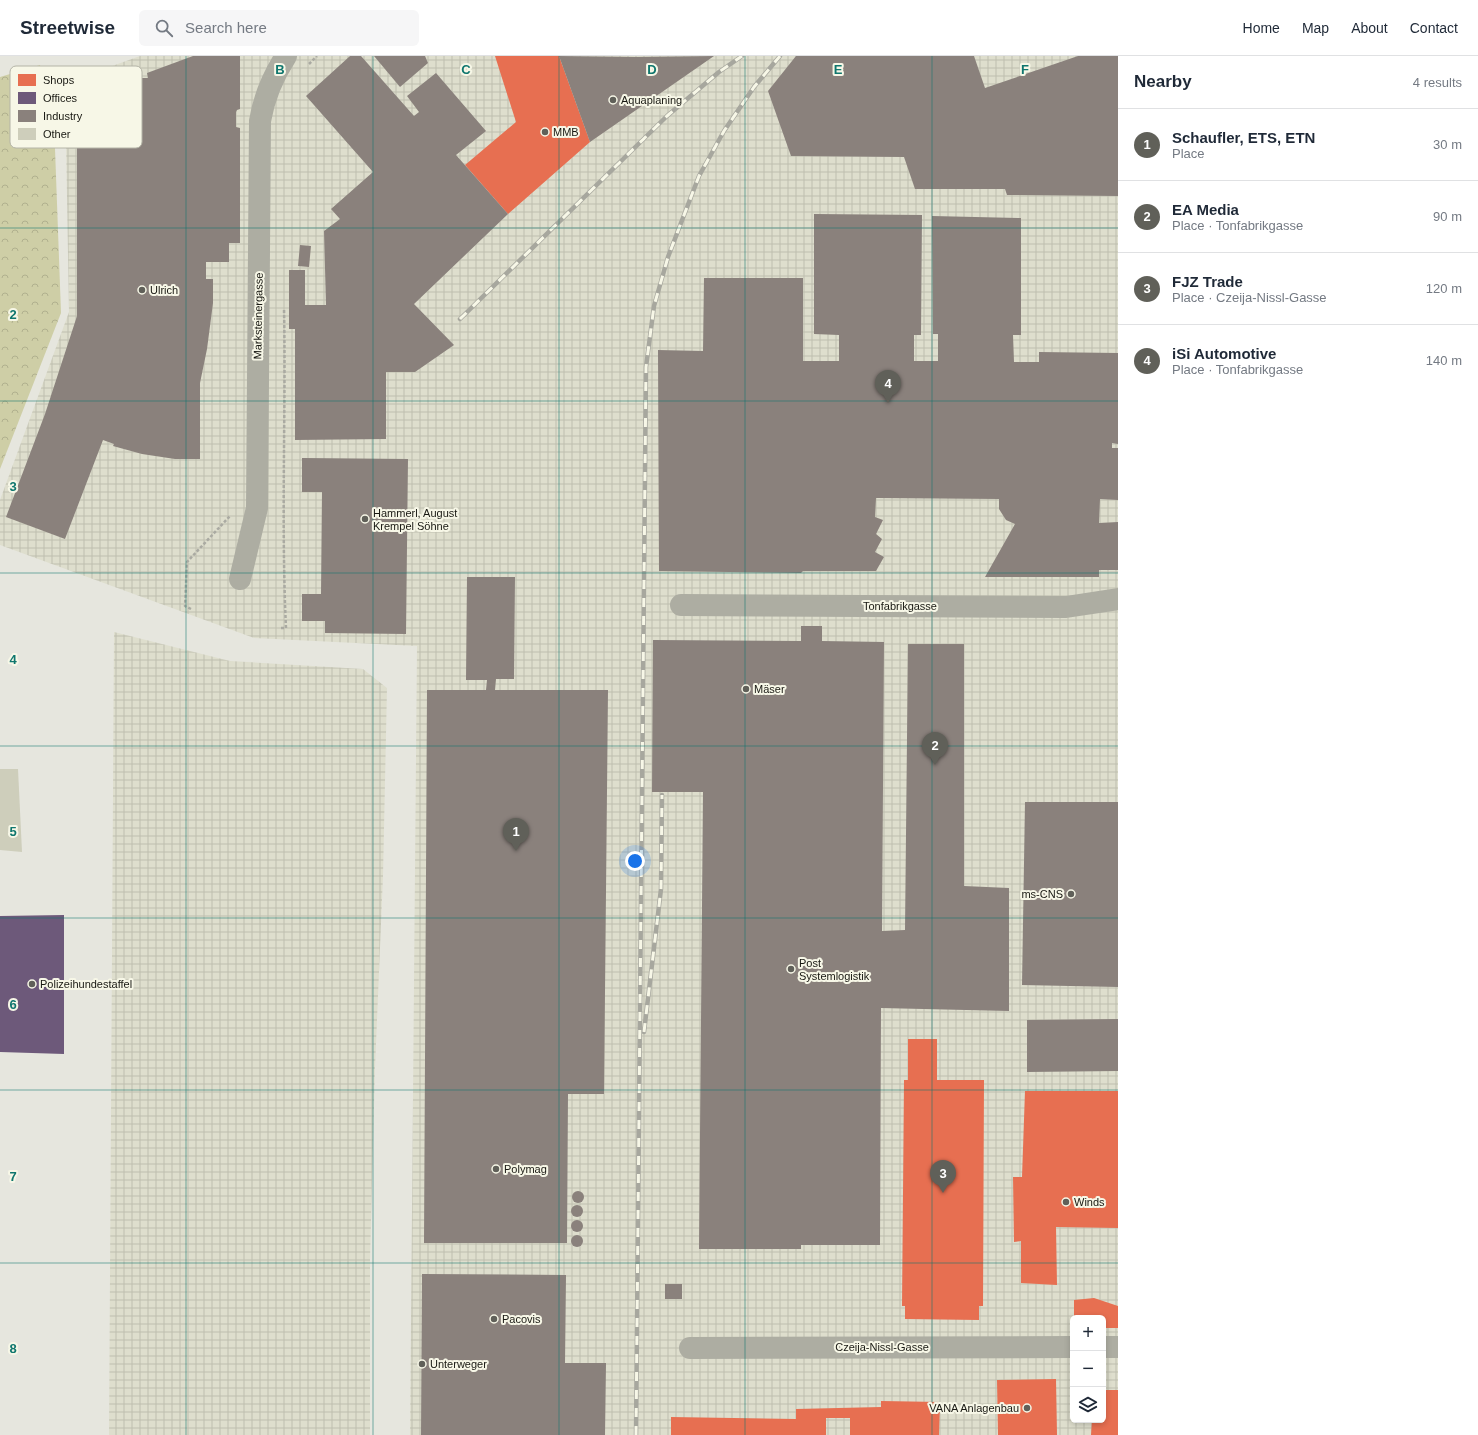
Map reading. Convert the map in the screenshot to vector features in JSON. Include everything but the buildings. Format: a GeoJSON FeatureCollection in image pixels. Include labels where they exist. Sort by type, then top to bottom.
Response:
{"type":"FeatureCollection","features":[{"type":"Feature","properties":{"kind":"street","name":"Marksteinergasse"},"geometry":{"type":"LineString","coordinates":[[240,579],[257,508],[260,121],[267,93],[274,75],[286,56]]}},
{"type":"Feature","properties":{"kind":"street","name":"Tonfabrikgasse"},"geometry":{"type":"LineString","coordinates":[[681,605],[1066,607],[1118,599]]}},
{"type":"Feature","properties":{"kind":"street","name":"Czeija-Nissl-Gasse"},"geometry":{"type":"LineString","coordinates":[[690,1348],[1070,1347]]}},
{"type":"Feature","properties":{"kind":"street"},"geometry":{"type":"LineString","coordinates":[[1106,1347],[1118,1347]]}},
{"type":"Feature","properties":{"kind":"path"},"geometry":{"type":"LineString","coordinates":[[307,66],[317,56]]}},
{"type":"Feature","properties":{"kind":"path"},"geometry":{"type":"LineString","coordinates":[[281,628],[286,628],[283,569],[285,366],[284,303]]}},
{"type":"Feature","properties":{"kind":"shaded area"},"geometry":{"type":"Polygon","coordinates":[[[140,56],[1118,56],[1118,1435],[410,1435],[417,646],[254,638],[0,545],[0,500],[69,312],[66,148],[142,148],[142,66],[112,66],[140,56]]]}},
{"type":"Feature","properties":{"kind":"shaded area"},"geometry":{"type":"Polygon","coordinates":[[[114,632],[230,661],[363,669],[387,688],[383,876],[375,1068],[370,1260],[370,1435],[109,1435],[114,632]]]}},
{"type":"Feature","properties":{"kind":"green space"},"geometry":{"type":"Polygon","coordinates":[[[10,74],[10,148],[55,148],[61,313],[0,469],[0,77],[10,74]]]}},
{"type":"Feature","properties":{"kind":"railway"},"geometry":{"type":"LineString","coordinates":[[460,319],[667,116],[719,72],[742,56]]}},
{"type":"Feature","properties":{"kind":"railway"},"geometry":{"type":"LineString","coordinates":[[636,1435],[646,367],[654,306],[668,257],[699,176],[724,131],[754,87],[780,56]]}},
{"type":"Feature","properties":{"kind":"railway"},"geometry":{"type":"LineString","coordinates":[[644,1032],[661,889],[662,795]]}},
{"type":"Feature","properties":{"kind":"place","name":"Aquaplaning"},"geometry":{"type":"Point","coordinates":[613,100]}},
{"type":"Feature","properties":{"kind":"place","name":"MMB"},"geometry":{"type":"Point","coordinates":[545,132]}},
{"type":"Feature","properties":{"kind":"place","name":"Ulrich"},"geometry":{"type":"Point","coordinates":[142,290]}},
{"type":"Feature","properties":{"kind":"place","name":"iSi Automotive"},"geometry":{"type":"Point","coordinates":[888,403]}},
{"type":"Feature","properties":{"kind":"place","name":"Hammerl, August Krempel Söhne"},"geometry":{"type":"Point","coordinates":[365,519]}},
{"type":"Feature","properties":{"kind":"place","name":"Mäser"},"geometry":{"type":"Point","coordinates":[746,689]}},
{"type":"Feature","properties":{"kind":"place","name":"EA Media"},"geometry":{"type":"Point","coordinates":[935,765]}},
{"type":"Feature","properties":{"kind":"place","name":"Schaufler, ETS, ETN"},"geometry":{"type":"Point","coordinates":[516,851]}},
{"type":"Feature","properties":{"kind":"place","name":"ms-CNS"},"geometry":{"type":"Point","coordinates":[1071,894]}},
{"type":"Feature","properties":{"kind":"place","name":"Post Systemlogistik"},"geometry":{"type":"Point","coordinates":[791,969]}},
{"type":"Feature","properties":{"kind":"place","name":"Polizeihundestaffel"},"geometry":{"type":"Point","coordinates":[32,984]}},
{"type":"Feature","properties":{"kind":"place","name":"Polymag"},"geometry":{"type":"Point","coordinates":[496,1169]}},
{"type":"Feature","properties":{"kind":"place","name":"FJZ Trade"},"geometry":{"type":"Point","coordinates":[943,1193]}},
{"type":"Feature","properties":{"kind":"place","name":"Winds"},"geometry":{"type":"Point","coordinates":[1066,1202]}},
{"type":"Feature","properties":{"kind":"place","name":"Pacovis"},"geometry":{"type":"Point","coordinates":[494,1319]}},
{"type":"Feature","properties":{"kind":"place","name":"Unterweger"},"geometry":{"type":"Point","coordinates":[422,1364]}},
{"type":"Feature","properties":{"kind":"place","name":"VANA Anlagenbau"},"geometry":{"type":"Point","coordinates":[1027,1408]}}]}
